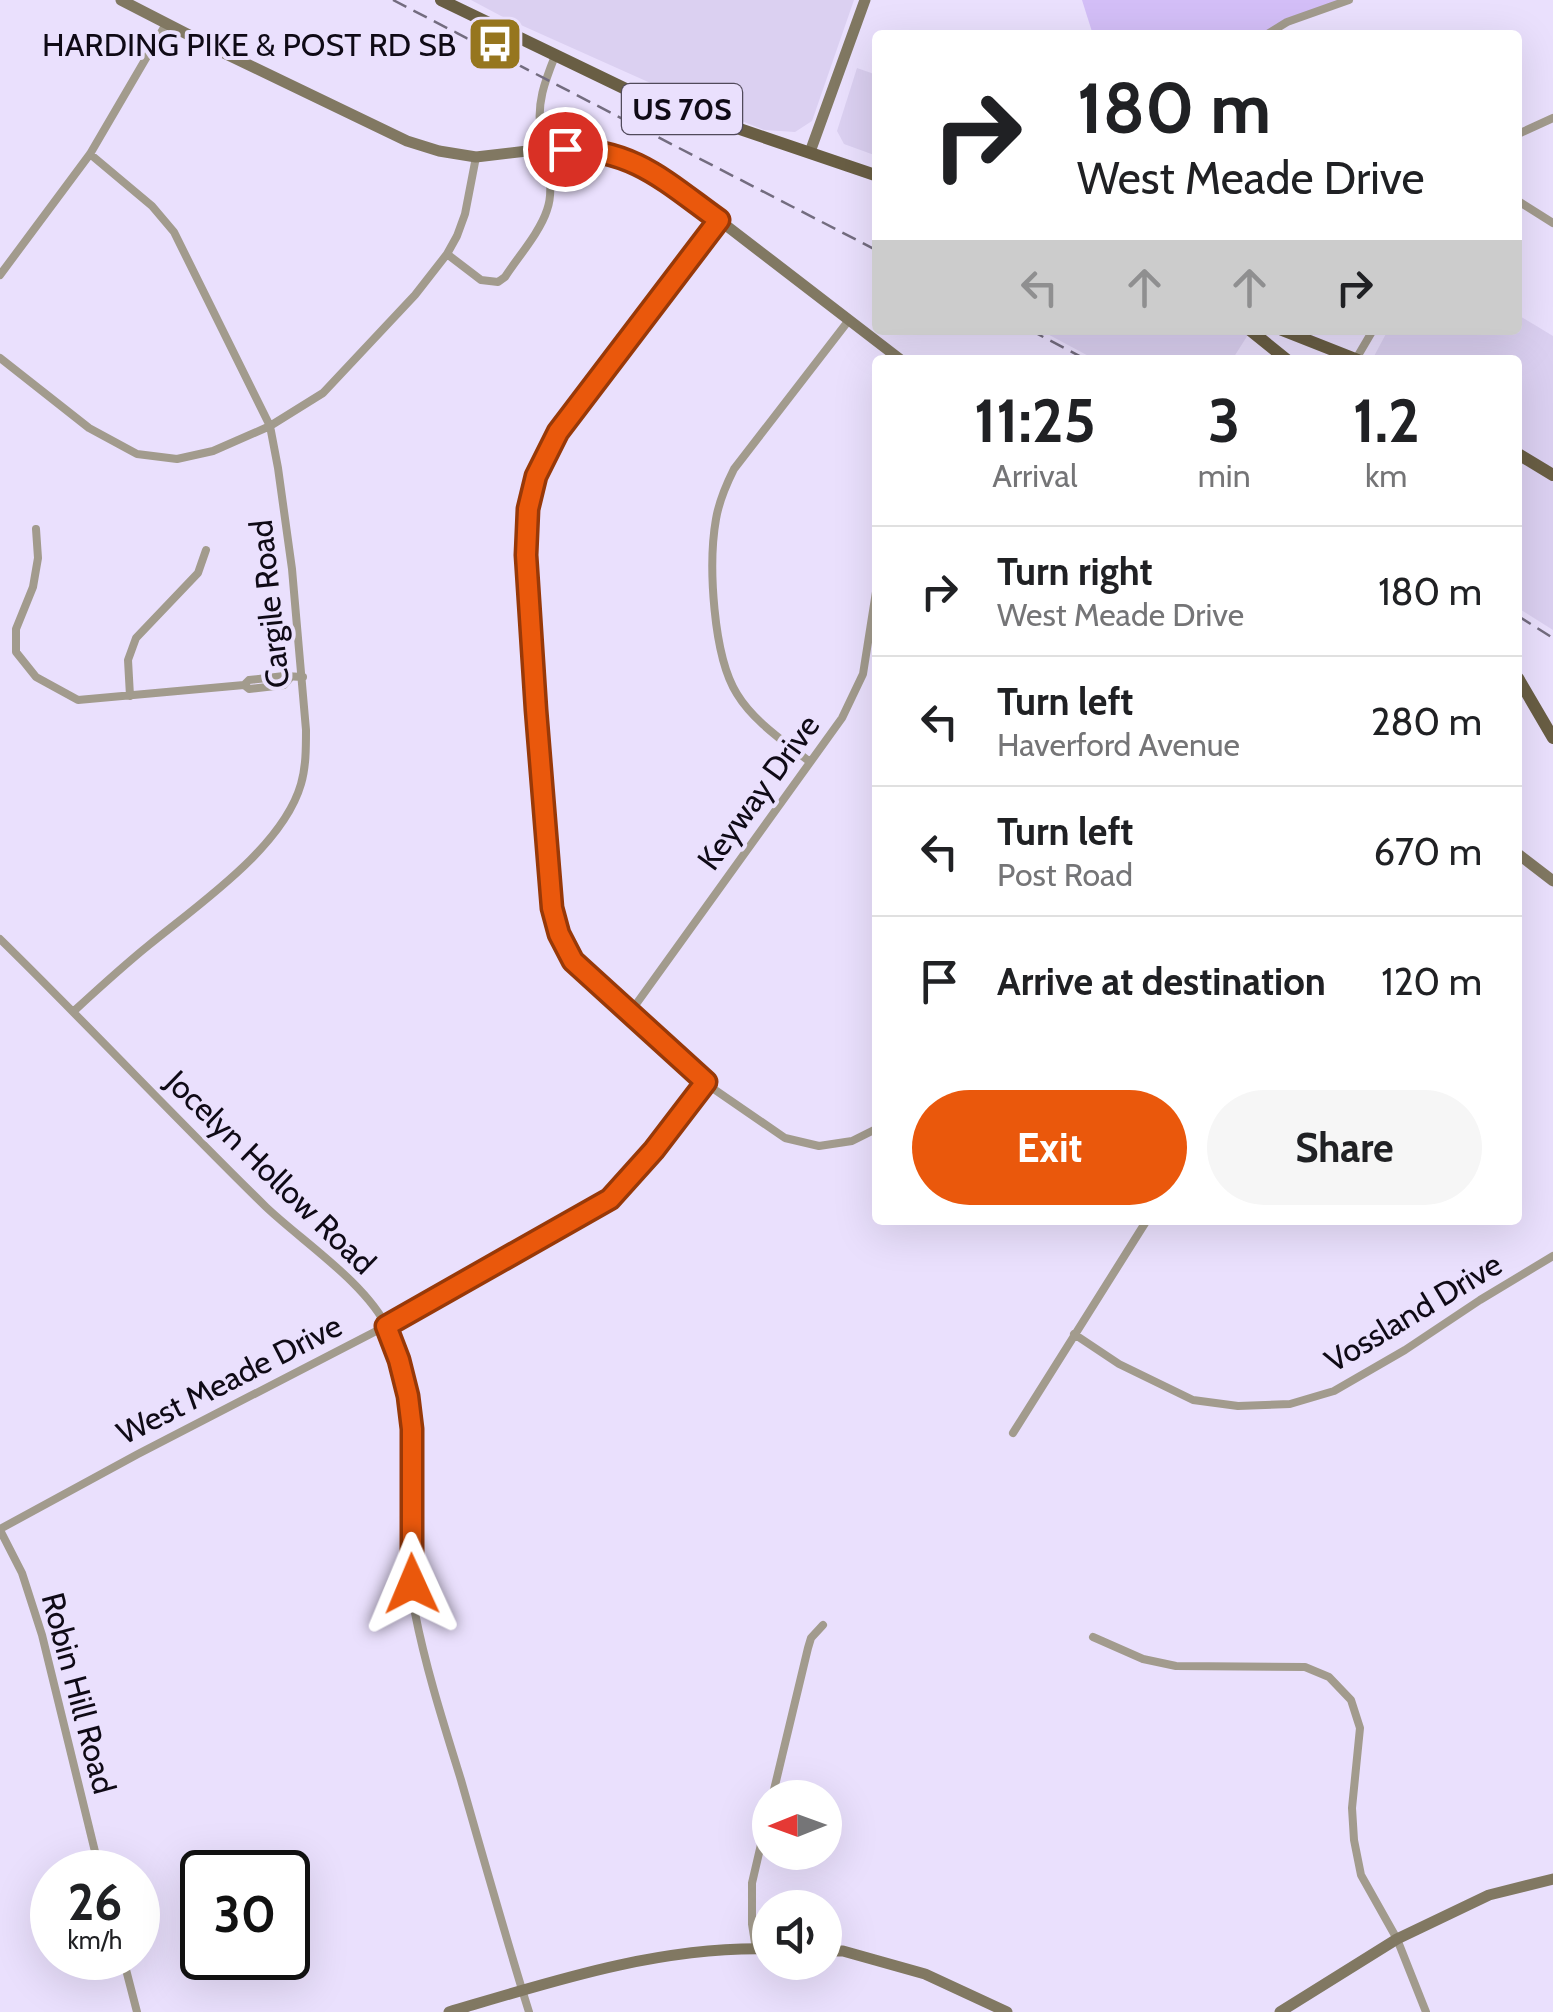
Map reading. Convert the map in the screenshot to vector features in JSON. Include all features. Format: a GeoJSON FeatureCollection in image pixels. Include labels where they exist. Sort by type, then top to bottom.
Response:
{"type":"FeatureCollection","features":[{"type":"Feature","properties":{"kind":"main road","name":"US 70S"},"geometry":{"type":"LineString","coordinates":[[441,0],[634,92],[872,174]]}},
{"type":"Feature","properties":{"kind":"main road"},"geometry":{"type":"LineString","coordinates":[[1256,335],[1281,355]]}},
{"type":"Feature","properties":{"kind":"main road"},"geometry":{"type":"LineString","coordinates":[[1294,335],[1344,355]]}},
{"type":"Feature","properties":{"kind":"main road"},"geometry":{"type":"LineString","coordinates":[[1522,456],[1553,475]]}},
{"type":"Feature","properties":{"kind":"main road"},"geometry":{"type":"LineString","coordinates":[[1522,685],[1553,738]]}},
{"type":"Feature","properties":{"kind":"street"},"geometry":{"type":"LineString","coordinates":[[121,0],[407,141],[439,152],[476,157],[588,149],[618,156],[654,174],[719,220],[894,355]]}},
{"type":"Feature","properties":{"kind":"street"},"geometry":{"type":"LineString","coordinates":[[810,152],[866,0]]}},
{"type":"Feature","properties":{"kind":"street"},"geometry":{"type":"LineString","coordinates":[[1274,30],[1349,0]]}},
{"type":"Feature","properties":{"kind":"street"},"geometry":{"type":"LineString","coordinates":[[0,275],[90,154],[166,24]]}},
{"type":"Feature","properties":{"kind":"street"},"geometry":{"type":"LineString","coordinates":[[447,254],[481,280],[498,282],[547,210],[550,180],[540,130],[541,95],[555,56]]}},
{"type":"Feature","properties":{"kind":"street"},"geometry":{"type":"LineString","coordinates":[[1522,132],[1553,118]]}},
{"type":"Feature","properties":{"kind":"street","name":"Cargile Road"},"geometry":{"type":"LineString","coordinates":[[74,1011],[226,882],[274,834],[293,804],[306,756],[288,544],[270,426],[174,232],[152,206],[90,154]]}},
{"type":"Feature","properties":{"kind":"street"},"geometry":{"type":"LineString","coordinates":[[0,358],[89,428],[137,454],[177,459],[213,451],[270,426],[322,393],[360,356],[458,236],[476,157]]}},
{"type":"Feature","properties":{"kind":"street"},"geometry":{"type":"LineString","coordinates":[[1522,203],[1553,222]]}},
{"type":"Feature","properties":{"kind":"street"},"geometry":{"type":"LineString","coordinates":[[719,220],[558,432],[536,476],[528,509],[528,574],[552,908],[559,934],[573,961],[706,1082],[784,1138],[820,1146],[852,1141],[872,1131]]}},
{"type":"Feature","properties":{"kind":"street"},"geometry":{"type":"LineString","coordinates":[[810,762],[761,722],[734,691],[717,627],[713,544],[722,495],[734,468],[849,320]]}},
{"type":"Feature","properties":{"kind":"street"},"geometry":{"type":"LineString","coordinates":[[36,529],[38,558],[33,587],[16,629],[16,652],[36,677],[78,700],[244,685],[248,680],[284,676],[302,678]]}},
{"type":"Feature","properties":{"kind":"street"},"geometry":{"type":"LineString","coordinates":[[130,696],[128,660],[136,638],[198,573],[206,550]]}},
{"type":"Feature","properties":{"kind":"street","name":"Keyway Drive"},"geometry":{"type":"LineString","coordinates":[[629,1014],[842,718],[863,674],[872,616]]}},
{"type":"Feature","properties":{"kind":"street"},"geometry":{"type":"LineString","coordinates":[[1522,857],[1553,880]]}},
{"type":"Feature","properties":{"kind":"street","name":"Jocelyn Hollow Road"},"geometry":{"type":"LineString","coordinates":[[0,939],[262,1203],[359,1290],[386,1326],[399,1360],[412,1429],[411,1564],[415,1611],[438,1704],[528,2012]]}},
{"type":"Feature","properties":{"kind":"street","name":"West Meade Drive"},"geometry":{"type":"LineString","coordinates":[[0,1530],[386,1326],[610,1199],[706,1082]]}},
{"type":"Feature","properties":{"kind":"street"},"geometry":{"type":"LineString","coordinates":[[1013,1433],[1144,1225]]}},
{"type":"Feature","properties":{"kind":"street","name":"Vossland Drive"},"geometry":{"type":"LineString","coordinates":[[1074,1334],[1119,1364],[1193,1400],[1238,1406],[1290,1404],[1322,1396],[1348,1383],[1553,1256]]}},
{"type":"Feature","properties":{"kind":"street","name":"Robin Hill Road"},"geometry":{"type":"LineString","coordinates":[[0,1530],[22,1573],[42,1634],[95,1850]]}},
{"type":"Feature","properties":{"kind":"street"},"geometry":{"type":"LineString","coordinates":[[776,1780],[808,1648],[823,1624]]}},
{"type":"Feature","properties":{"kind":"street"},"geometry":{"type":"LineString","coordinates":[[1093,1637],[1143,1658],[1176,1666],[1305,1667],[1329,1677],[1351,1700],[1360,1728],[1352,1808],[1362,1875],[1396,1938],[1426,2012]]}},
{"type":"Feature","properties":{"kind":"street"},"geometry":{"type":"LineString","coordinates":[[1280,2012],[1396,1938],[1489,1895],[1553,1879]]}},
{"type":"Feature","properties":{"kind":"street"},"geometry":{"type":"LineString","coordinates":[[449,2012],[622,1964],[667,1956],[752,1950]]}},
{"type":"Feature","properties":{"kind":"street"},"geometry":{"type":"LineString","coordinates":[[842,1952],[924,1974],[1007,2012]]}},
{"type":"Feature","properties":{"kind":"street"},"geometry":{"type":"LineString","coordinates":[[129,1980],[137,2012]]}},
{"type":"Feature","properties":{"kind":"shaded area"},"geometry":{"type":"Polygon","coordinates":[[[471,0],[854,0],[812,121],[795,132],[764,130],[675,94],[471,0]]]}},
{"type":"Feature","properties":{"kind":"shaded area"},"geometry":{"type":"Polygon","coordinates":[[[1082,0],[1349,0],[1278,30],[1091,30],[1082,0]]]}},
{"type":"Feature","properties":{"kind":"shaded area"},"geometry":{"type":"Polygon","coordinates":[[[857,68],[872,73],[872,154],[844,144],[837,131],[857,68]]]}},
{"type":"Feature","properties":{"kind":"shaded area"},"geometry":{"type":"Polygon","coordinates":[[[1522,317],[1553,336],[1553,630],[1522,611],[1522,355],[1375,355],[1385,335],[1522,335],[1522,317]]]}},
{"type":"Feature","properties":{"kind":"shaded area"},"geometry":{"type":"Polygon","coordinates":[[[1049,335],[1248,335],[1235,355],[1087,355],[1049,335]]]}},
{"type":"Feature","properties":{"kind":"railway"},"geometry":{"type":"LineString","coordinates":[[393,0],[872,248]]}},
{"type":"Feature","properties":{"kind":"railway"},"geometry":{"type":"LineString","coordinates":[[1040,335],[1078,355]]}},
{"type":"Feature","properties":{"kind":"railway"},"geometry":{"type":"LineString","coordinates":[[1522,619],[1553,638]]}},
{"type":"Feature","properties":{"kind":"place","name":"HARDING PIKE & POST RD SB"},"geometry":{"type":"Point","coordinates":[495,44]}},
{"type":"Feature","properties":{"kind":"route"},"geometry":{"type":"LineString","coordinates":[[412,1584],[412,1429],[399,1360],[386,1326],[610,1199],[706,1082],[573,961],[559,934],[552,908],[526,555],[528,509],[536,476],[558,432],[719,220],[636,163],[606,152],[565,149]]}}]}
